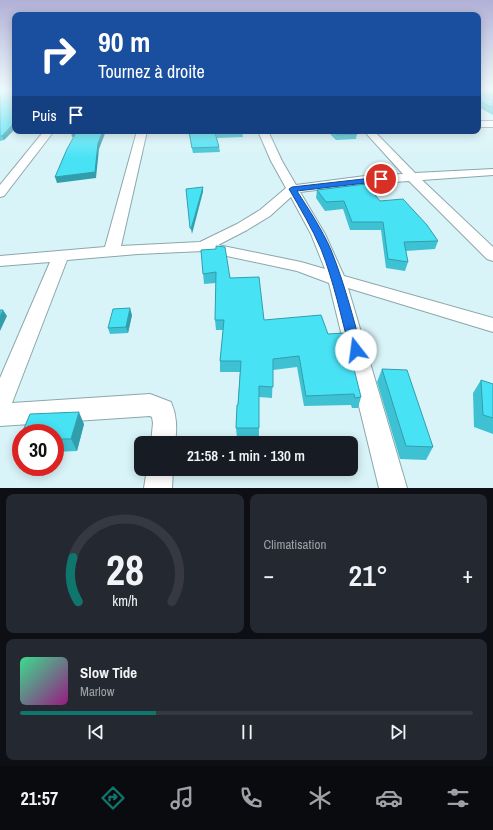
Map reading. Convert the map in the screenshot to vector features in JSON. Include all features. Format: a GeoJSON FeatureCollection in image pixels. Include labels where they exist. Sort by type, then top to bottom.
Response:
{"type":"FeatureCollection","features":[{"type":"Feature","properties":{"kind":"street"},"geometry":{"type":"LineString","coordinates":[[481,124],[493,124]]}},
{"type":"Feature","properties":{"kind":"street"},"geometry":{"type":"LineString","coordinates":[[0,192],[47,134]]}},
{"type":"Feature","properties":{"kind":"street"},"geometry":{"type":"LineString","coordinates":[[112,251],[141,134]]}},
{"type":"Feature","properties":{"kind":"street"},"geometry":{"type":"LineString","coordinates":[[264,134],[292,189],[308,214],[326,249],[336,279],[384,452],[392,488]]}},
{"type":"Feature","properties":{"kind":"street"},"geometry":{"type":"LineString","coordinates":[[372,134],[412,177],[493,256]]}},
{"type":"Feature","properties":{"kind":"street"},"geometry":{"type":"LineString","coordinates":[[203,246],[242,227],[264,213],[292,189],[365,180],[493,172]]}},
{"type":"Feature","properties":{"kind":"street"},"geometry":{"type":"LineString","coordinates":[[0,261],[60,257],[112,251],[203,246],[301,267],[336,279],[493,325]]}},
{"type":"Feature","properties":{"kind":"street"},"geometry":{"type":"LineString","coordinates":[[0,404],[60,257]]}},
{"type":"Feature","properties":{"kind":"street"},"geometry":{"type":"LineString","coordinates":[[0,415],[150,405],[164,410],[164,436]]}},
{"type":"Feature","properties":{"kind":"street"},"geometry":{"type":"LineString","coordinates":[[158,488],[159,476]]}},
{"type":"Feature","properties":{"kind":"building"},"geometry":{"type":"Polygon","coordinates":[[[0,113],[12,113],[12,125],[2,136],[0,136],[0,113]]]}},
{"type":"Feature","properties":{"kind":"building"},"geometry":{"type":"Polygon","coordinates":[[[75,134],[102,134],[98,143],[95,172],[55,177],[75,134]]]}},
{"type":"Feature","properties":{"kind":"building"},"geometry":{"type":"Polygon","coordinates":[[[190,134],[215,134],[219,147],[192,148],[190,134]]]}},
{"type":"Feature","properties":{"kind":"building"},"geometry":{"type":"Polygon","coordinates":[[[336,134],[357,134],[337,135],[336,134]]]}},
{"type":"Feature","properties":{"kind":"building"},"geometry":{"type":"Polygon","coordinates":[[[366,184],[380,201],[403,199],[427,225],[438,241],[404,242],[408,262],[388,259],[383,222],[352,222],[344,201],[326,202],[317,190],[366,184]]]}},
{"type":"Feature","properties":{"kind":"building"},"geometry":{"type":"Polygon","coordinates":[[[203,187],[191,229],[186,189],[203,187]]]}},
{"type":"Feature","properties":{"kind":"building"},"geometry":{"type":"Polygon","coordinates":[[[216,246],[225,247],[230,278],[259,277],[264,320],[321,315],[328,334],[345,333],[361,397],[355,398],[354,394],[306,396],[299,356],[273,359],[273,387],[259,386],[259,428],[236,428],[241,361],[220,361],[224,320],[215,320],[216,272],[203,274],[201,250],[216,249],[216,246]]]}},
{"type":"Feature","properties":{"kind":"building"},"geometry":{"type":"Polygon","coordinates":[[[130,308],[126,327],[108,328],[113,309],[130,308]]]}},
{"type":"Feature","properties":{"kind":"building"},"geometry":{"type":"Polygon","coordinates":[[[0,310],[3,310],[0,317],[0,310]]]}},
{"type":"Feature","properties":{"kind":"building"},"geometry":{"type":"Polygon","coordinates":[[[382,369],[407,370],[433,447],[406,446],[382,369]]]}},
{"type":"Feature","properties":{"kind":"building"},"geometry":{"type":"Polygon","coordinates":[[[481,380],[493,384],[493,418],[483,415],[481,380]]]}},
{"type":"Feature","properties":{"kind":"building"},"geometry":{"type":"Polygon","coordinates":[[[79,412],[71,439],[64,439],[64,424],[26,424],[30,414],[79,412]]]}},
{"type":"Feature","properties":{"kind":"route"},"geometry":{"type":"LineString","coordinates":[[356,350],[326,249],[308,214],[292,189],[381,179]]}}]}
